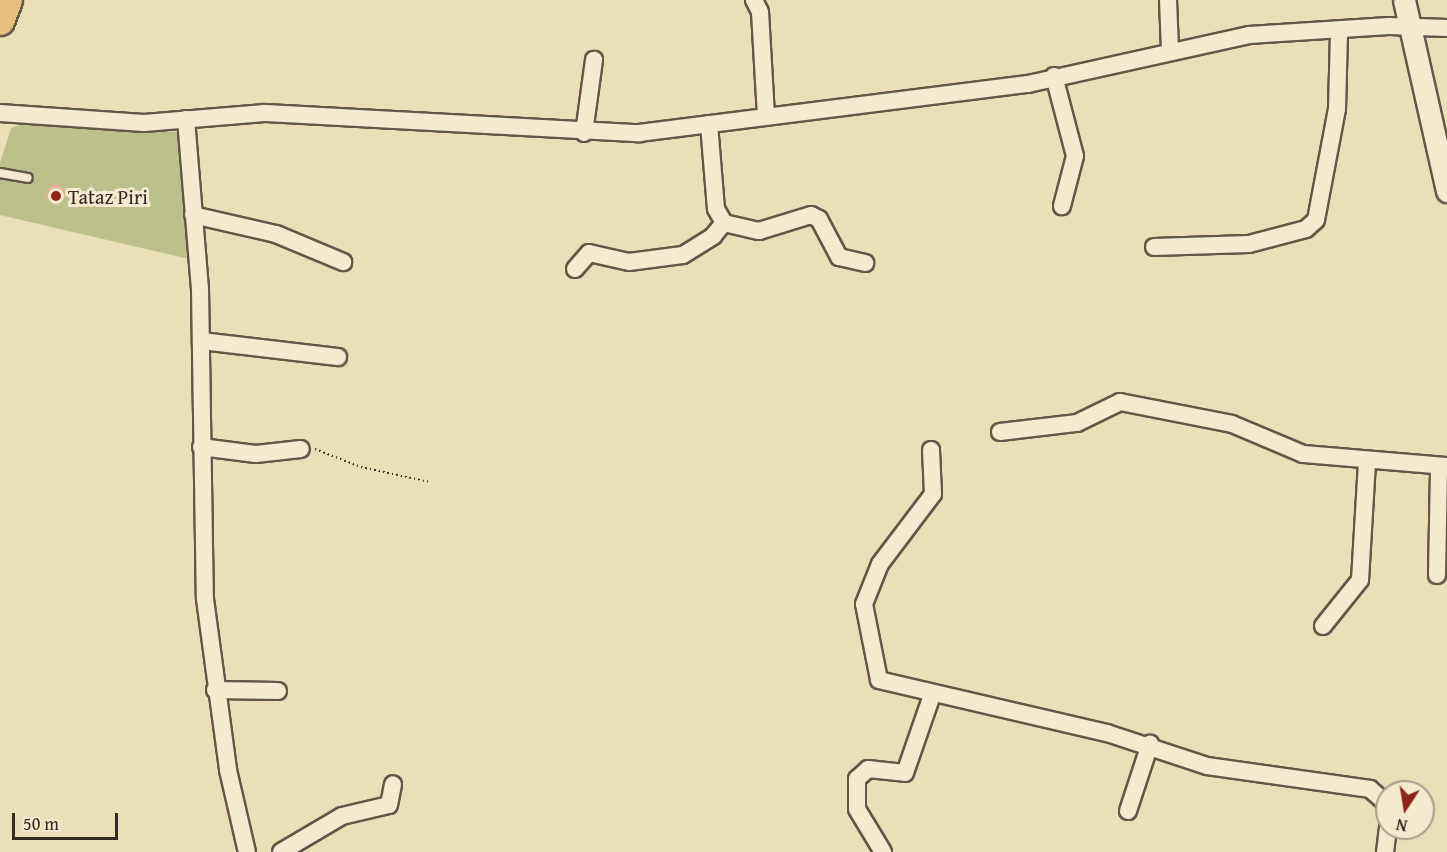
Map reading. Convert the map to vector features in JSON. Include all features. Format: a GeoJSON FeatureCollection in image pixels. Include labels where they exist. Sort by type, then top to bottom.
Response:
{"type":"FeatureCollection","features":[{"type":"Feature","properties":{"kind":"main road"},"geometry":{"type":"LineString","coordinates":[[0,21],[8,0]]}},
{"type":"Feature","properties":{"kind":"street"},"geometry":{"type":"LineString","coordinates":[[754,0],[760,12],[766,115]]}},
{"type":"Feature","properties":{"kind":"street"},"geometry":{"type":"LineString","coordinates":[[1168,0],[1170,50]]}},
{"type":"Feature","properties":{"kind":"street"},"geometry":{"type":"LineString","coordinates":[[1404,0],[1447,191]]}},
{"type":"Feature","properties":{"kind":"street"},"geometry":{"type":"LineString","coordinates":[[0,113],[80,122],[186,119],[265,113],[584,133],[709,124],[766,115],[1028,84],[1170,50],[1249,35],[1410,26],[1447,28]]}},
{"type":"Feature","properties":{"kind":"street"},"geometry":{"type":"LineString","coordinates":[[1154,247],[1249,244],[1306,229],[1316,220],[1337,109],[1339,31]]}},
{"type":"Feature","properties":{"kind":"street"},"geometry":{"type":"LineString","coordinates":[[584,133],[594,60]]}},
{"type":"Feature","properties":{"kind":"street"},"geometry":{"type":"LineString","coordinates":[[1054,76],[1075,156],[1062,206]]}},
{"type":"Feature","properties":{"kind":"street"},"geometry":{"type":"LineString","coordinates":[[186,119],[201,341],[205,588],[215,690],[247,852]]}},
{"type":"Feature","properties":{"kind":"street"},"geometry":{"type":"LineString","coordinates":[[709,124],[716,209],[724,223],[759,231],[811,214],[819,219],[839,257],[865,263]]}},
{"type":"Feature","properties":{"kind":"street"},"geometry":{"type":"LineString","coordinates":[[193,215],[276,234],[343,262]]}},
{"type":"Feature","properties":{"kind":"street"},"geometry":{"type":"LineString","coordinates":[[575,269],[589,253],[628,262],[683,255],[713,236],[724,223]]}},
{"type":"Feature","properties":{"kind":"street"},"geometry":{"type":"LineString","coordinates":[[201,341],[338,357]]}},
{"type":"Feature","properties":{"kind":"street"},"geometry":{"type":"LineString","coordinates":[[1000,432],[1077,423],[1120,402],[1233,424],[1303,454],[1443,466],[1437,575]]}},
{"type":"Feature","properties":{"kind":"street"},"geometry":{"type":"LineString","coordinates":[[201,447],[256,454],[301,448]]}},
{"type":"Feature","properties":{"kind":"street"},"geometry":{"type":"LineString","coordinates":[[931,450],[933,495],[880,564],[864,604],[879,680],[932,695],[1150,744],[1217,768],[1370,789],[1375,793]]}},
{"type":"Feature","properties":{"kind":"street"},"geometry":{"type":"LineString","coordinates":[[1323,626],[1360,580],[1367,461]]}},
{"type":"Feature","properties":{"kind":"street"},"geometry":{"type":"LineString","coordinates":[[215,690],[278,691]]}},
{"type":"Feature","properties":{"kind":"street"},"geometry":{"type":"LineString","coordinates":[[883,852],[856,809],[857,779],[868,769],[905,773],[932,695]]}},
{"type":"Feature","properties":{"kind":"street"},"geometry":{"type":"LineString","coordinates":[[1128,811],[1150,744]]}},
{"type":"Feature","properties":{"kind":"street"},"geometry":{"type":"LineString","coordinates":[[281,852],[342,816],[389,805],[393,784]]}},
{"type":"Feature","properties":{"kind":"lane"},"geometry":{"type":"LineString","coordinates":[[0,173],[28,178]]}},
{"type":"Feature","properties":{"kind":"path"},"geometry":{"type":"LineString","coordinates":[[301,448],[430,482]]}},
{"type":"Feature","properties":{"kind":"green space"},"geometry":{"type":"Polygon","coordinates":[[[23,124],[178,132],[193,260],[0,215],[0,163],[11,128],[23,124]]]}},
{"type":"Feature","properties":{"kind":"building"},"geometry":{"type":"Polygon","coordinates":[[[54,182],[68,192],[58,206],[44,196],[54,182]]]}},
{"type":"Feature","properties":{"kind":"place","name":"Tataz Piri"},"geometry":{"type":"Point","coordinates":[56,196]}}]}
